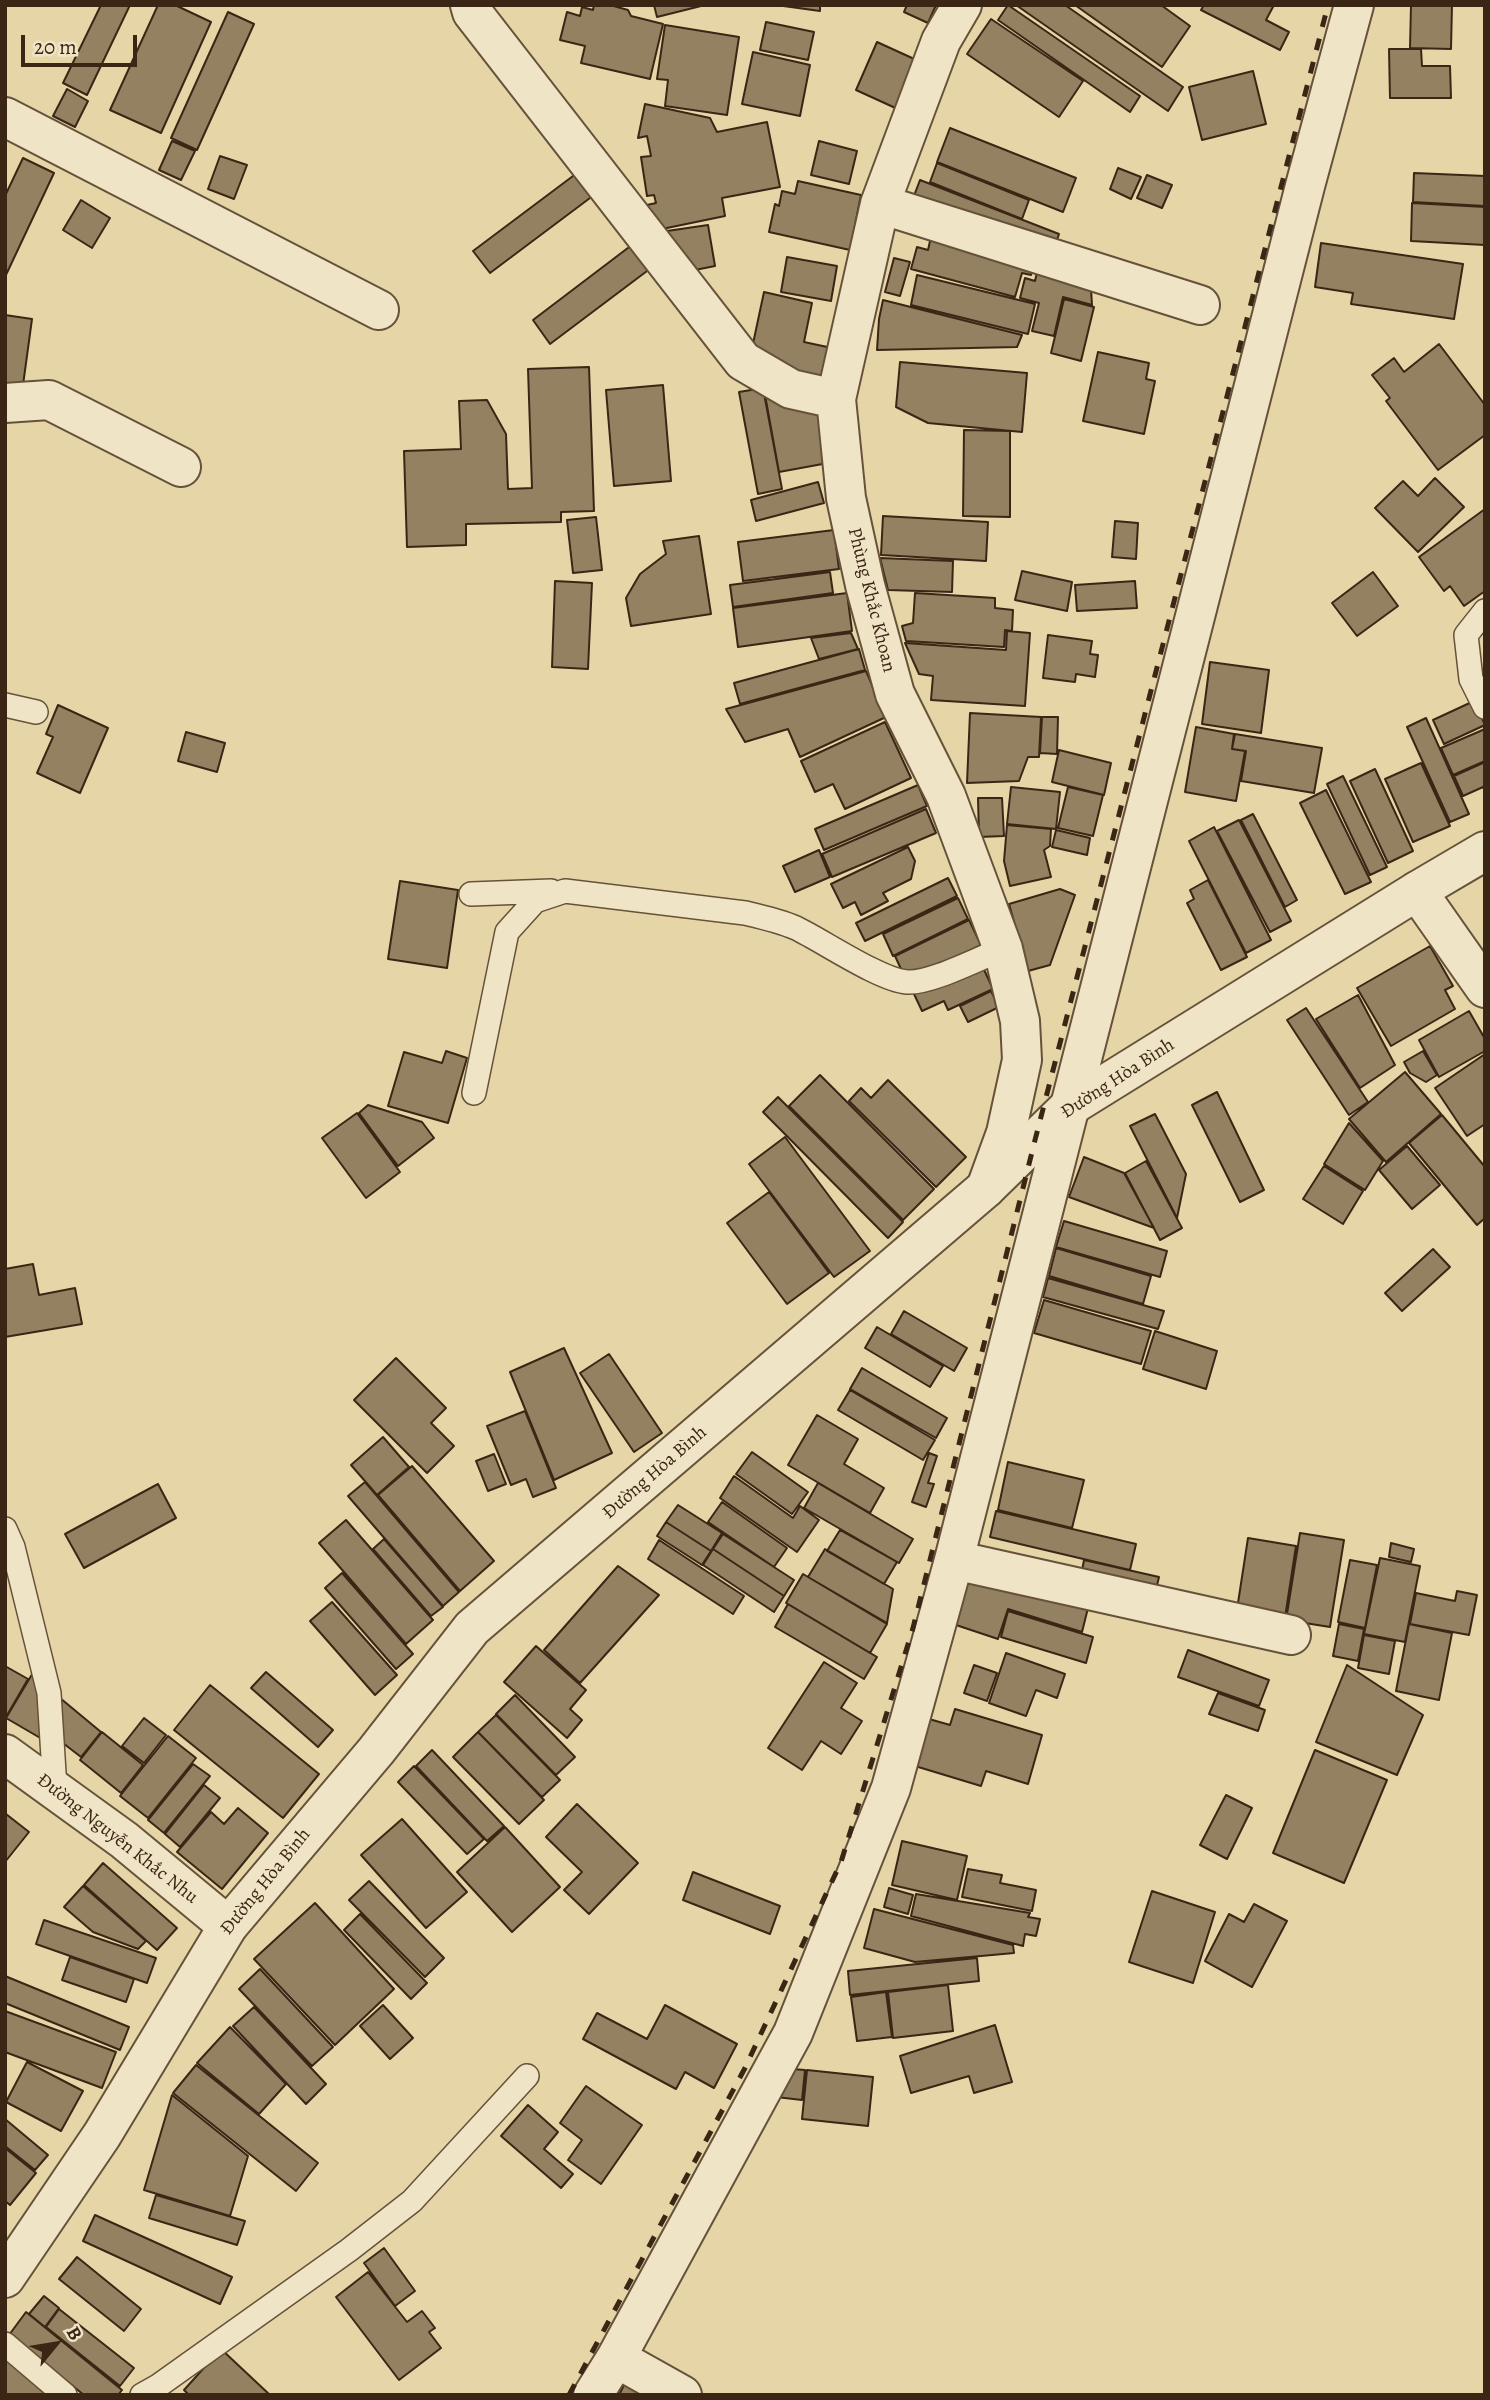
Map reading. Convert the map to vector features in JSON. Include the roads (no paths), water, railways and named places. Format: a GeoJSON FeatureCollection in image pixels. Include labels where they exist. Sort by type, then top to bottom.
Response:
{"type":"FeatureCollection","features":[{"type":"Feature","properties":{"kind":"street","name":"Phùng Khắc Khoan"},"geometry":{"type":"LineString","coordinates":[[962,5],[941,41],[880,204],[836,399],[846,498],[865,585],[895,694],[946,796],[1003,949],[1020,1021],[1022,1060],[1006,1133],[986,1188]]}},
{"type":"Feature","properties":{"kind":"street"},"geometry":{"type":"LineString","coordinates":[[593,2395],[616,2358],[793,2033],[891,1788],[954,1560],[1304,186],[1354,5]]}},
{"type":"Feature","properties":{"kind":"street"},"geometry":{"type":"LineString","coordinates":[[477,8],[743,361],[791,389],[836,399]]}},
{"type":"Feature","properties":{"kind":"street"},"geometry":{"type":"LineString","coordinates":[[5,117],[379,310]]}},
{"type":"Feature","properties":{"kind":"street"},"geometry":{"type":"LineString","coordinates":[[880,204],[1200,304]]}},
{"type":"Feature","properties":{"kind":"street"},"geometry":{"type":"LineString","coordinates":[[5,403],[49,400],[181,467]]}},
{"type":"Feature","properties":{"kind":"street","name":"Đường Hòa Bình"},"geometry":{"type":"LineString","coordinates":[[5,2278],[102,2135],[228,1926],[376,1751],[472,1628],[986,1188],[1069,1107],[1485,851]]}},
{"type":"Feature","properties":{"kind":"street"},"geometry":{"type":"LineString","coordinates":[[1417,891],[1485,988]]}},
{"type":"Feature","properties":{"kind":"street"},"geometry":{"type":"LineString","coordinates":[[954,1560],[1291,1635]]}},
{"type":"Feature","properties":{"kind":"street","name":"Đường Nguyễn Khắc Nhu"},"geometry":{"type":"LineString","coordinates":[[6,1756],[124,1840],[228,1926]]}},
{"type":"Feature","properties":{"kind":"street"},"geometry":{"type":"LineString","coordinates":[[616,2358],[682,2395]]}},
{"type":"Feature","properties":{"kind":"lane"},"geometry":{"type":"LineString","coordinates":[[1485,611],[1466,635],[1471,679],[1485,707]]}},
{"type":"Feature","properties":{"kind":"lane"},"geometry":{"type":"LineString","coordinates":[[5,705],[36,712]]}},
{"type":"Feature","properties":{"kind":"lane"},"geometry":{"type":"LineString","coordinates":[[471,894],[565,891],[745,913],[793,927],[885,975],[905,982],[922,981],[1003,949]]}},
{"type":"Feature","properties":{"kind":"lane"},"geometry":{"type":"LineString","coordinates":[[474,1093],[507,932],[535,901],[565,891]]}},
{"type":"Feature","properties":{"kind":"lane"},"geometry":{"type":"LineString","coordinates":[[5,1529],[13,1547],[49,1693],[55,1789]]}},
{"type":"Feature","properties":{"kind":"lane"},"geometry":{"type":"LineString","coordinates":[[142,2395],[338,2258],[412,2201],[527,2076]]}},
{"type":"Feature","properties":{"kind":"lane"},"geometry":{"type":"LineString","coordinates":[[5,2344],[65,2395]]}},
{"type":"Feature","properties":{"kind":"railway"},"geometry":{"type":"LineString","coordinates":[[569,2395],[745,2068],[841,1862],[913,1628],[1035,1140],[1328,5]]}}]}
